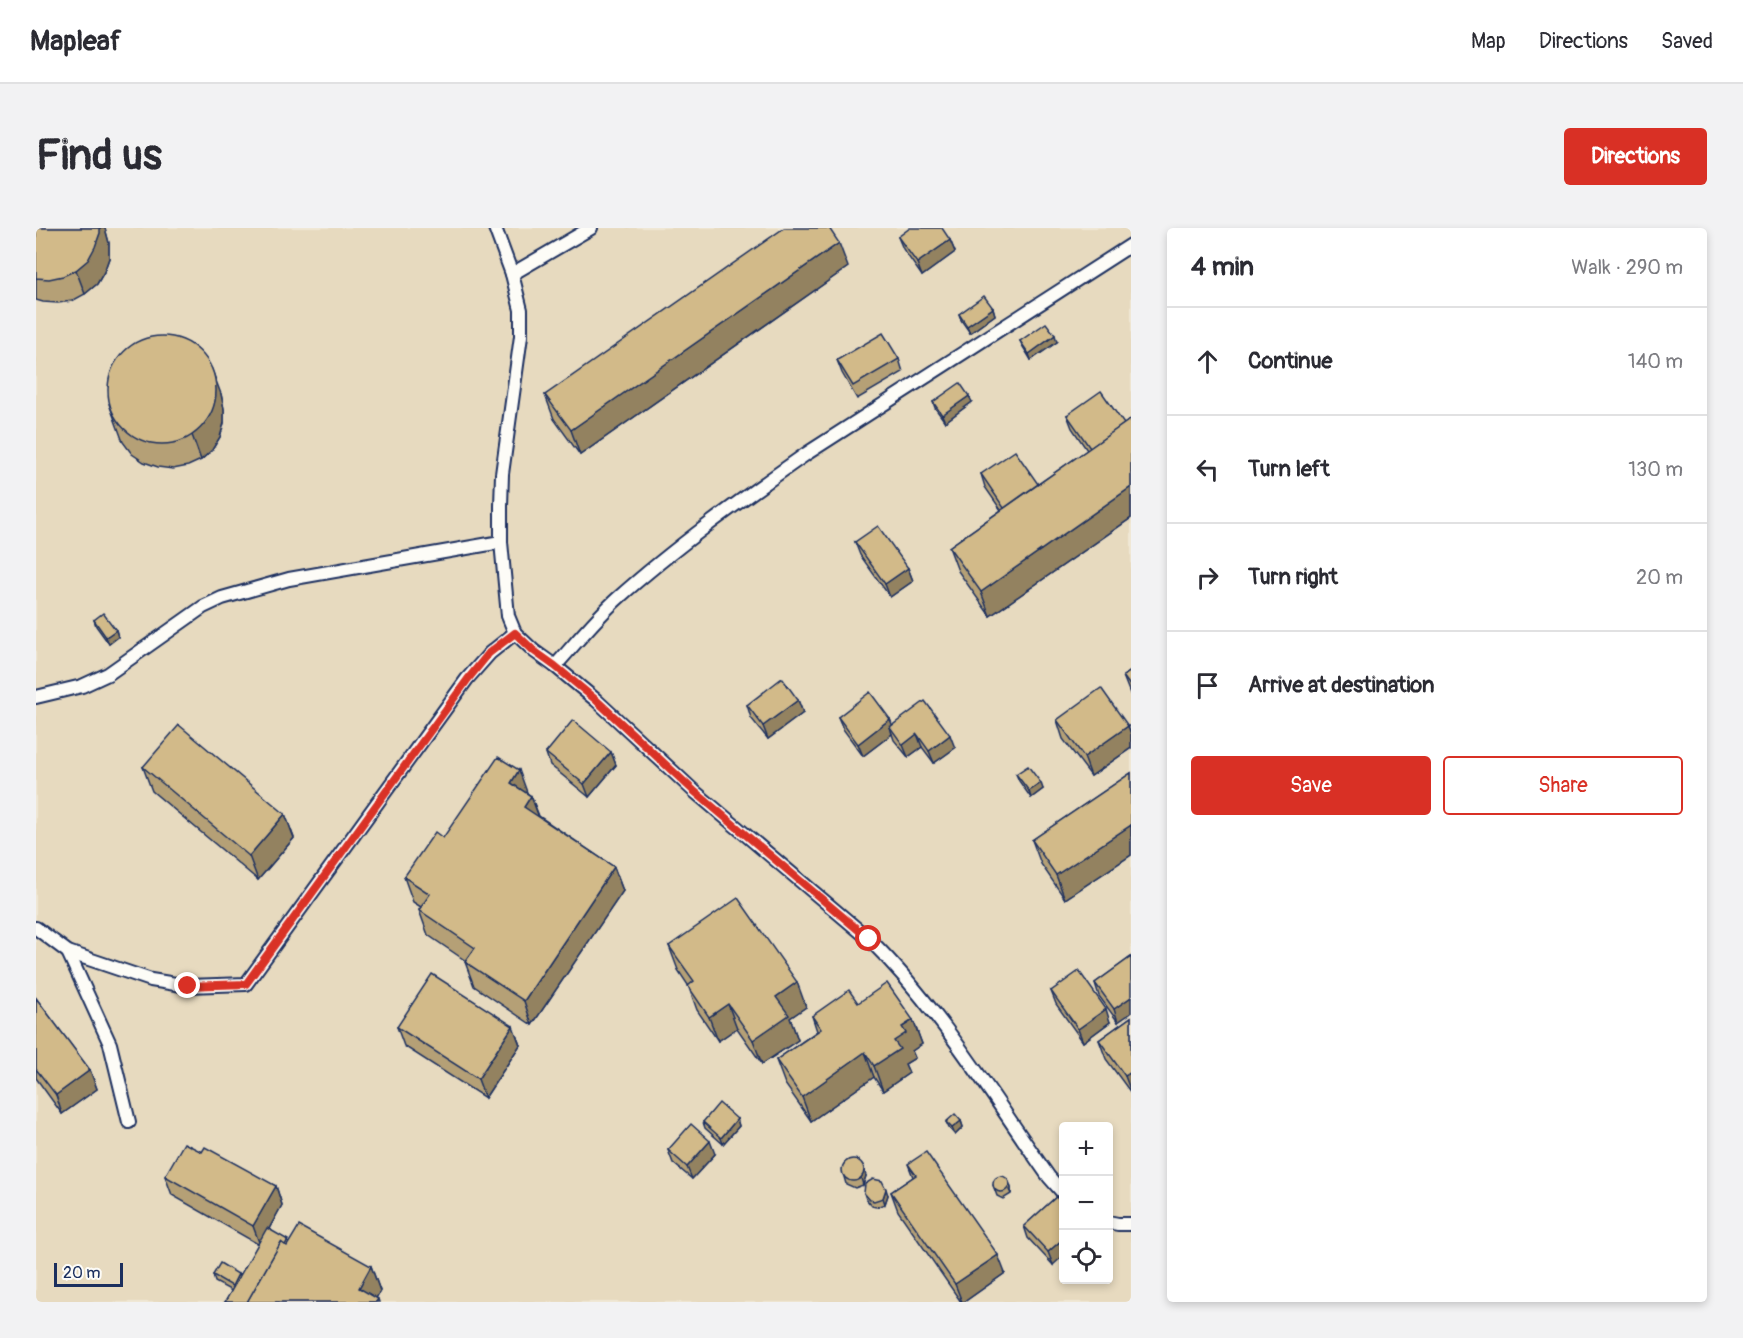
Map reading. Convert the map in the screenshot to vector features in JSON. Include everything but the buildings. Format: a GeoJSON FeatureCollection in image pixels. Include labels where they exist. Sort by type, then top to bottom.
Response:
{"type":"FeatureCollection","features":[{"type":"Feature","properties":{"kind":"lane"},"geometry":{"type":"LineString","coordinates":[[495,228],[512,274],[521,310],[521,336],[502,474],[501,542],[508,616],[515,633],[596,700],[694,791],[891,960],[935,1011],[1059,1188]]}},
{"type":"Feature","properties":{"kind":"lane"},"geometry":{"type":"LineString","coordinates":[[512,274],[591,228]]}},
{"type":"Feature","properties":{"kind":"lane"},"geometry":{"type":"LineString","coordinates":[[555,666],[615,601],[662,560],[776,475],[1131,245]]}},
{"type":"Feature","properties":{"kind":"lane"},"geometry":{"type":"LineString","coordinates":[[36,697],[82,687],[108,674],[203,607],[222,598],[290,579],[501,542]]}},
{"type":"Feature","properties":{"kind":"lane"},"geometry":{"type":"LineString","coordinates":[[36,928],[68,952],[150,980],[188,986],[246,984],[468,679],[489,653],[515,633]]}},
{"type":"Feature","properties":{"kind":"lane"},"geometry":{"type":"LineString","coordinates":[[68,952],[110,1044],[129,1122]]}},
{"type":"Feature","properties":{"kind":"lane"},"geometry":{"type":"LineString","coordinates":[[1113,1223],[1131,1224]]}},
{"type":"Feature","properties":{"kind":"shaded area"},"geometry":{"type":"Polygon","coordinates":[[[36,228],[1131,228],[1131,1302],[36,1302],[36,228]]]}},
{"type":"Feature","properties":{"kind":"route"},"geometry":{"type":"LineString","coordinates":[[188,986],[246,984],[479,664],[489,653],[515,633],[596,700],[694,791],[869,939]]}}]}
